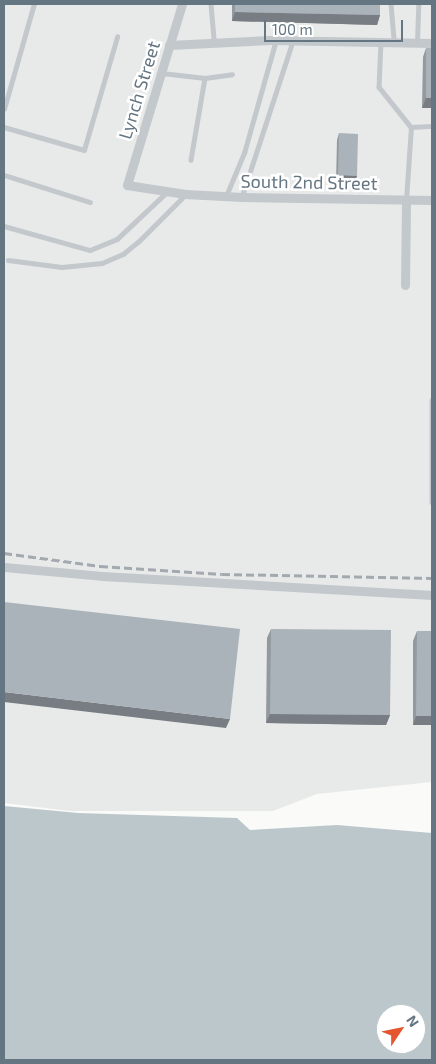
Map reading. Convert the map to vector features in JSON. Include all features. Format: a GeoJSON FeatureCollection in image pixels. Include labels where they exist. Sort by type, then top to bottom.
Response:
{"type":"FeatureCollection","features":[{"type":"Feature","properties":{"kind":"street","name":"Lynch Street"},"geometry":{"type":"LineString","coordinates":[[127,185],[182,4]]}},
{"type":"Feature","properties":{"kind":"street"},"geometry":{"type":"LineString","coordinates":[[170,45],[276,40],[432,43]]}},
{"type":"Feature","properties":{"kind":"street","name":"South 2nd Street"},"geometry":{"type":"LineString","coordinates":[[127,185],[185,194],[242,197],[432,200]]}},
{"type":"Feature","properties":{"kind":"street"},"geometry":{"type":"LineString","coordinates":[[405,285],[406,200]]}},
{"type":"Feature","properties":{"kind":"street"},"geometry":{"type":"LineString","coordinates":[[4,567],[102,576],[432,595]]}},
{"type":"Feature","properties":{"kind":"lane"},"geometry":{"type":"LineString","coordinates":[[4,109],[34,4]]}},
{"type":"Feature","properties":{"kind":"lane"},"geometry":{"type":"LineString","coordinates":[[211,4],[214,43]]}},
{"type":"Feature","properties":{"kind":"lane"},"geometry":{"type":"LineString","coordinates":[[391,4],[394,42]]}},
{"type":"Feature","properties":{"kind":"lane"},"geometry":{"type":"LineString","coordinates":[[416,43],[418,4]]}},
{"type":"Feature","properties":{"kind":"lane"},"geometry":{"type":"LineString","coordinates":[[4,127],[84,150],[118,37]]}},
{"type":"Feature","properties":{"kind":"lane"},"geometry":{"type":"LineString","coordinates":[[226,196],[244,153],[276,40]]}},
{"type":"Feature","properties":{"kind":"lane"},"geometry":{"type":"LineString","coordinates":[[242,197],[293,40]]}},
{"type":"Feature","properties":{"kind":"lane"},"geometry":{"type":"LineString","coordinates":[[381,42],[379,88],[411,127],[406,200]]}},
{"type":"Feature","properties":{"kind":"lane"},"geometry":{"type":"LineString","coordinates":[[162,73],[205,78],[232,74]]}},
{"type":"Feature","properties":{"kind":"lane"},"geometry":{"type":"LineString","coordinates":[[192,160],[205,78]]}},
{"type":"Feature","properties":{"kind":"lane"},"geometry":{"type":"LineString","coordinates":[[411,127],[432,126]]}},
{"type":"Feature","properties":{"kind":"lane"},"geometry":{"type":"LineString","coordinates":[[4,175],[90,202]]}},
{"type":"Feature","properties":{"kind":"lane"},"geometry":{"type":"LineString","coordinates":[[4,226],[90,250],[117,239],[169,191]]}},
{"type":"Feature","properties":{"kind":"lane"},"geometry":{"type":"LineString","coordinates":[[8,260],[55,266],[102,263],[123,254],[138,242],[185,194]]}},
{"type":"Feature","properties":{"kind":"lane"},"geometry":{"type":"LineString","coordinates":[[432,400],[432,502]]}},
{"type":"Feature","properties":{"kind":"shaded area"},"geometry":{"type":"Polygon","coordinates":[[[4,4],[432,4],[432,782],[317,794],[273,811],[70,811],[4,803],[4,4]]]}},
{"type":"Feature","properties":{"kind":"shaded area"},"geometry":{"type":"Polygon","coordinates":[[[4,806],[78,813],[237,818],[250,830],[337,825],[432,833],[432,1060],[4,1060],[4,806]]]}},
{"type":"Feature","properties":{"kind":"building"},"geometry":{"type":"Polygon","coordinates":[[[235,4],[380,4],[380,15],[235,12],[235,4]]]}},
{"type":"Feature","properties":{"kind":"building"},"geometry":{"type":"Polygon","coordinates":[[[426,48],[432,48],[432,98],[426,98],[426,48]]]}},
{"type":"Feature","properties":{"kind":"building"},"geometry":{"type":"Polygon","coordinates":[[[339,133],[358,134],[357,176],[338,175],[339,133]]]}},
{"type":"Feature","properties":{"kind":"building"},"geometry":{"type":"Polygon","coordinates":[[[4,602],[240,629],[230,719],[4,692],[4,602]]]}},
{"type":"Feature","properties":{"kind":"building"},"geometry":{"type":"Polygon","coordinates":[[[271,629],[391,630],[390,715],[270,714],[271,629]]]}},
{"type":"Feature","properties":{"kind":"building"},"geometry":{"type":"Polygon","coordinates":[[[417,631],[432,631],[432,716],[416,716],[417,631]]]}},
{"type":"Feature","properties":{"kind":"railway"},"geometry":{"type":"LineString","coordinates":[[4,553],[100,566],[222,574],[432,578]]}}]}
